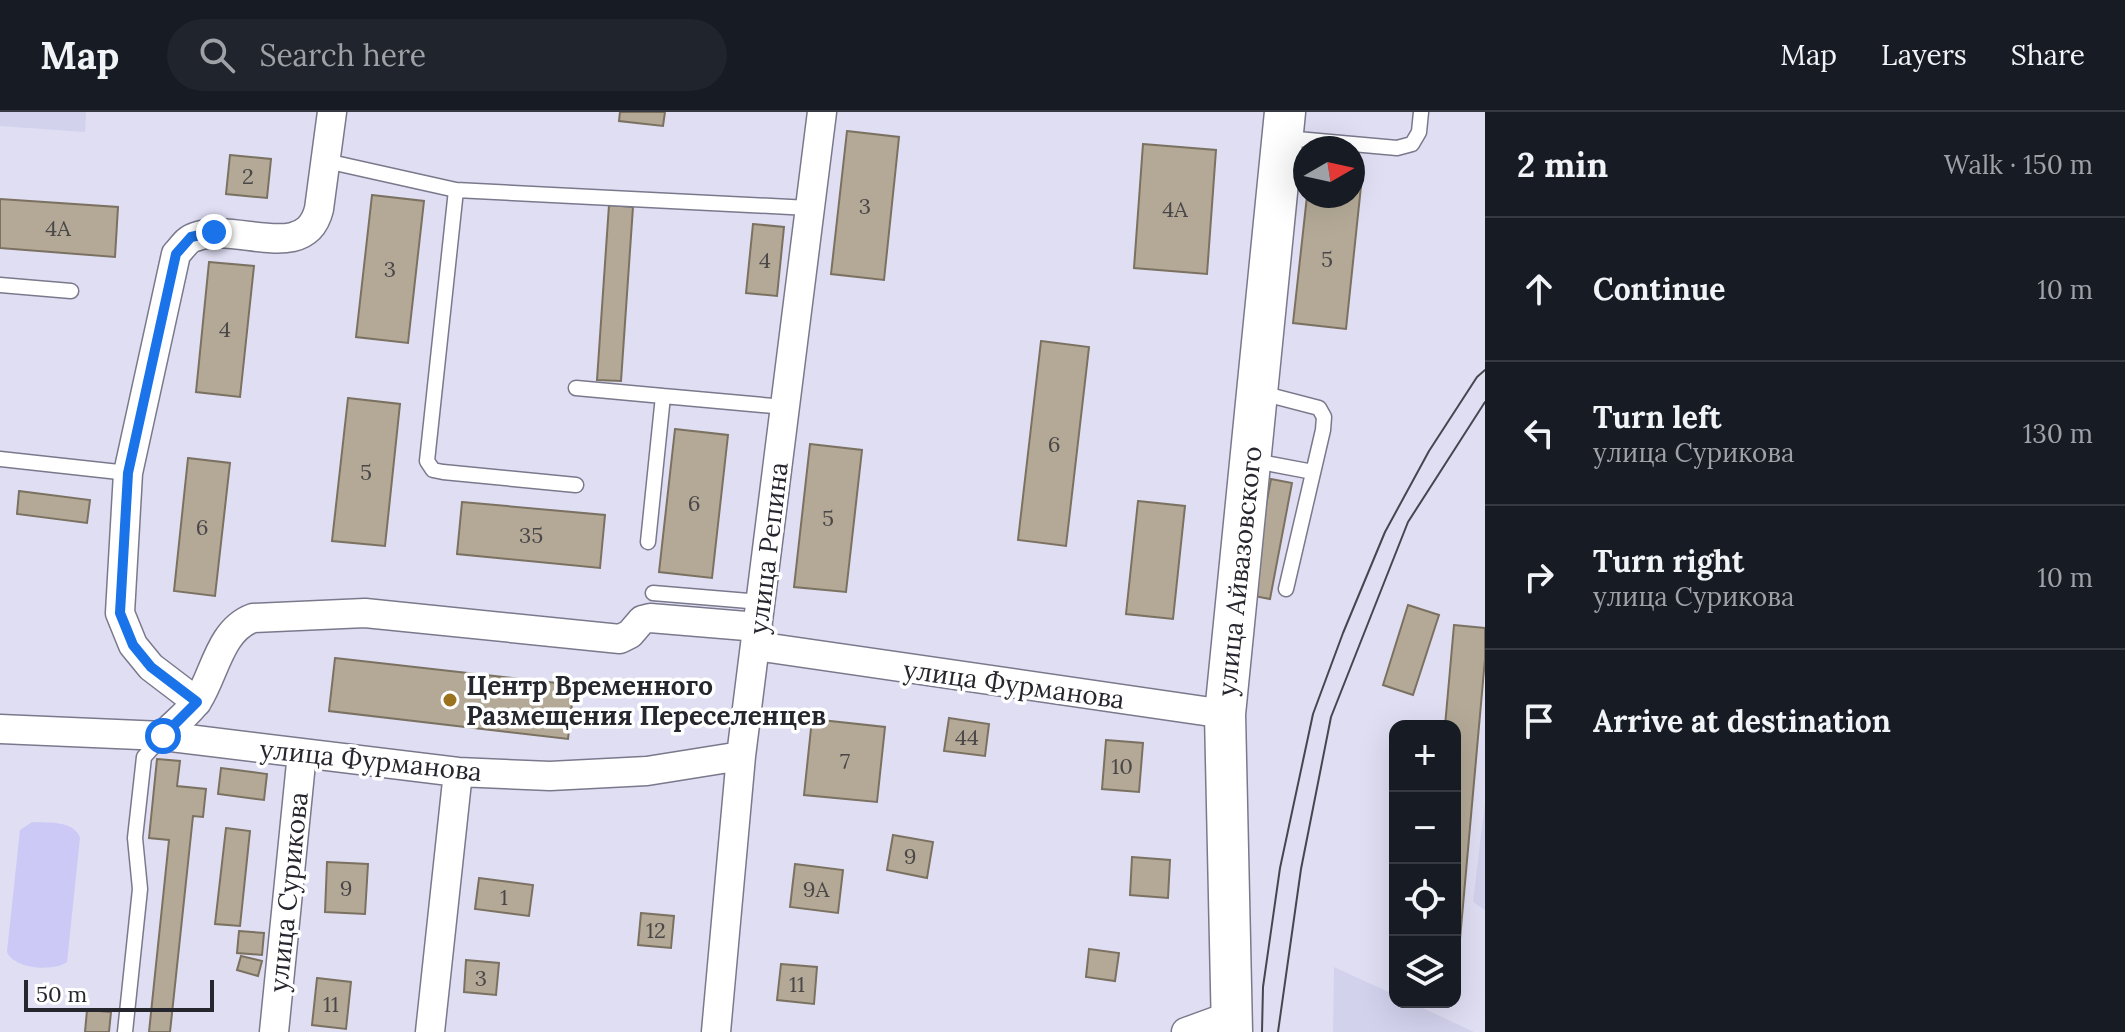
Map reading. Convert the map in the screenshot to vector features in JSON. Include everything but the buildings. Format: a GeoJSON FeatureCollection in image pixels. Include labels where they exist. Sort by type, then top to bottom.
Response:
{"type":"FeatureCollection","features":[{"type":"Feature","properties":{"kind":"street"},"geometry":{"type":"LineString","coordinates":[[197,702],[151,667],[133,645],[120,613],[128,473],[176,254],[191,237],[214,232],[288,239],[305,234],[316,223],[332,112]]}},
{"type":"Feature","properties":{"kind":"street","name":"улица Репина"},"geometry":{"type":"LineString","coordinates":[[716,1032],[741,756],[822,112]]}},
{"type":"Feature","properties":{"kind":"street","name":"улица Айвазовского"},"geometry":{"type":"LineString","coordinates":[[1231,1024],[1225,714],[1283,125]]}},
{"type":"Feature","properties":{"kind":"street","name":"улица Фурманова"},"geometry":{"type":"LineString","coordinates":[[163,736],[197,702],[231,633],[242,622],[253,618],[365,613],[620,639],[630,634],[642,620],[650,618],[759,625],[1225,714]]}},
{"type":"Feature","properties":{"kind":"street","name":"улица Фурманова"},"geometry":{"type":"LineString","coordinates":[[0,729],[163,736],[458,772],[564,775],[647,771],[741,756]]}},
{"type":"Feature","properties":{"kind":"street","name":"улица Сурикова"},"geometry":{"type":"LineString","coordinates":[[274,1032],[302,753]]}},
{"type":"Feature","properties":{"kind":"street"},"geometry":{"type":"LineString","coordinates":[[430,1032],[458,772]]}},
{"type":"Feature","properties":{"kind":"street"},"geometry":{"type":"LineString","coordinates":[[1186,1032],[1231,1024]]}},
{"type":"Feature","properties":{"kind":"lane"},"geometry":{"type":"LineString","coordinates":[[1283,125],[1397,148],[1412,144],[1419,132],[1421,112]]}},
{"type":"Feature","properties":{"kind":"lane"},"geometry":{"type":"LineString","coordinates":[[326,161],[456,190],[809,208]]}},
{"type":"Feature","properties":{"kind":"lane"},"geometry":{"type":"LineString","coordinates":[[456,190],[427,461],[433,470],[443,472],[576,485]]}},
{"type":"Feature","properties":{"kind":"lane"},"geometry":{"type":"LineString","coordinates":[[0,285],[71,291]]}},
{"type":"Feature","properties":{"kind":"lane"},"geometry":{"type":"LineString","coordinates":[[576,388],[785,407]]}},
{"type":"Feature","properties":{"kind":"lane"},"geometry":{"type":"LineString","coordinates":[[1257,392],[1319,408],[1324,417],[1286,589]]}},
{"type":"Feature","properties":{"kind":"lane"},"geometry":{"type":"LineString","coordinates":[[648,542],[663,396]]}},
{"type":"Feature","properties":{"kind":"lane"},"geometry":{"type":"LineString","coordinates":[[0,459],[128,473]]}},
{"type":"Feature","properties":{"kind":"lane"},"geometry":{"type":"LineString","coordinates":[[1250,460],[1313,472]]}},
{"type":"Feature","properties":{"kind":"lane"},"geometry":{"type":"LineString","coordinates":[[653,593],[759,625]]}},
{"type":"Feature","properties":{"kind":"lane"},"geometry":{"type":"LineString","coordinates":[[125,1032],[140,889],[135,838],[144,757],[163,736]]}},
{"type":"Feature","properties":{"kind":"shaded area"},"geometry":{"type":"Polygon","coordinates":[[[0,112],[86,112],[85,132],[0,126],[0,112]]]}},
{"type":"Feature","properties":{"kind":"shaded area"},"geometry":{"type":"Polygon","coordinates":[[[1485,802],[1485,910],[1473,902],[1485,802]]]}},
{"type":"Feature","properties":{"kind":"shaded area"},"geometry":{"type":"Polygon","coordinates":[[[32,822],[66,825],[80,838],[67,962],[53,967],[25,965],[11,958],[7,952],[20,830],[32,822]]]}},
{"type":"Feature","properties":{"kind":"shaded area"},"geometry":{"type":"Polygon","coordinates":[[[1334,967],[1389,992],[1389,1008],[1423,1008],[1474,1032],[1333,1032],[1334,967]]]}},
{"type":"Feature","properties":{"kind":"tram line"},"geometry":{"type":"LineString","coordinates":[[1262,1032],[1263,987],[1280,868],[1313,714],[1385,532],[1429,451],[1477,377],[1485,370]]}},
{"type":"Feature","properties":{"kind":"tram line"},"geometry":{"type":"LineString","coordinates":[[1278,1032],[1301,869],[1331,717],[1408,522],[1485,402]]}},
{"type":"Feature","properties":{"kind":"place","name":"Центр Временного Размещения Переселенцев"},"geometry":{"type":"Point","coordinates":[450,700]}},
{"type":"Feature","properties":{"kind":"route"},"geometry":{"type":"LineString","coordinates":[[163,736],[197,702],[151,667],[133,645],[120,613],[128,473],[176,254],[191,237],[214,232]]}}]}
